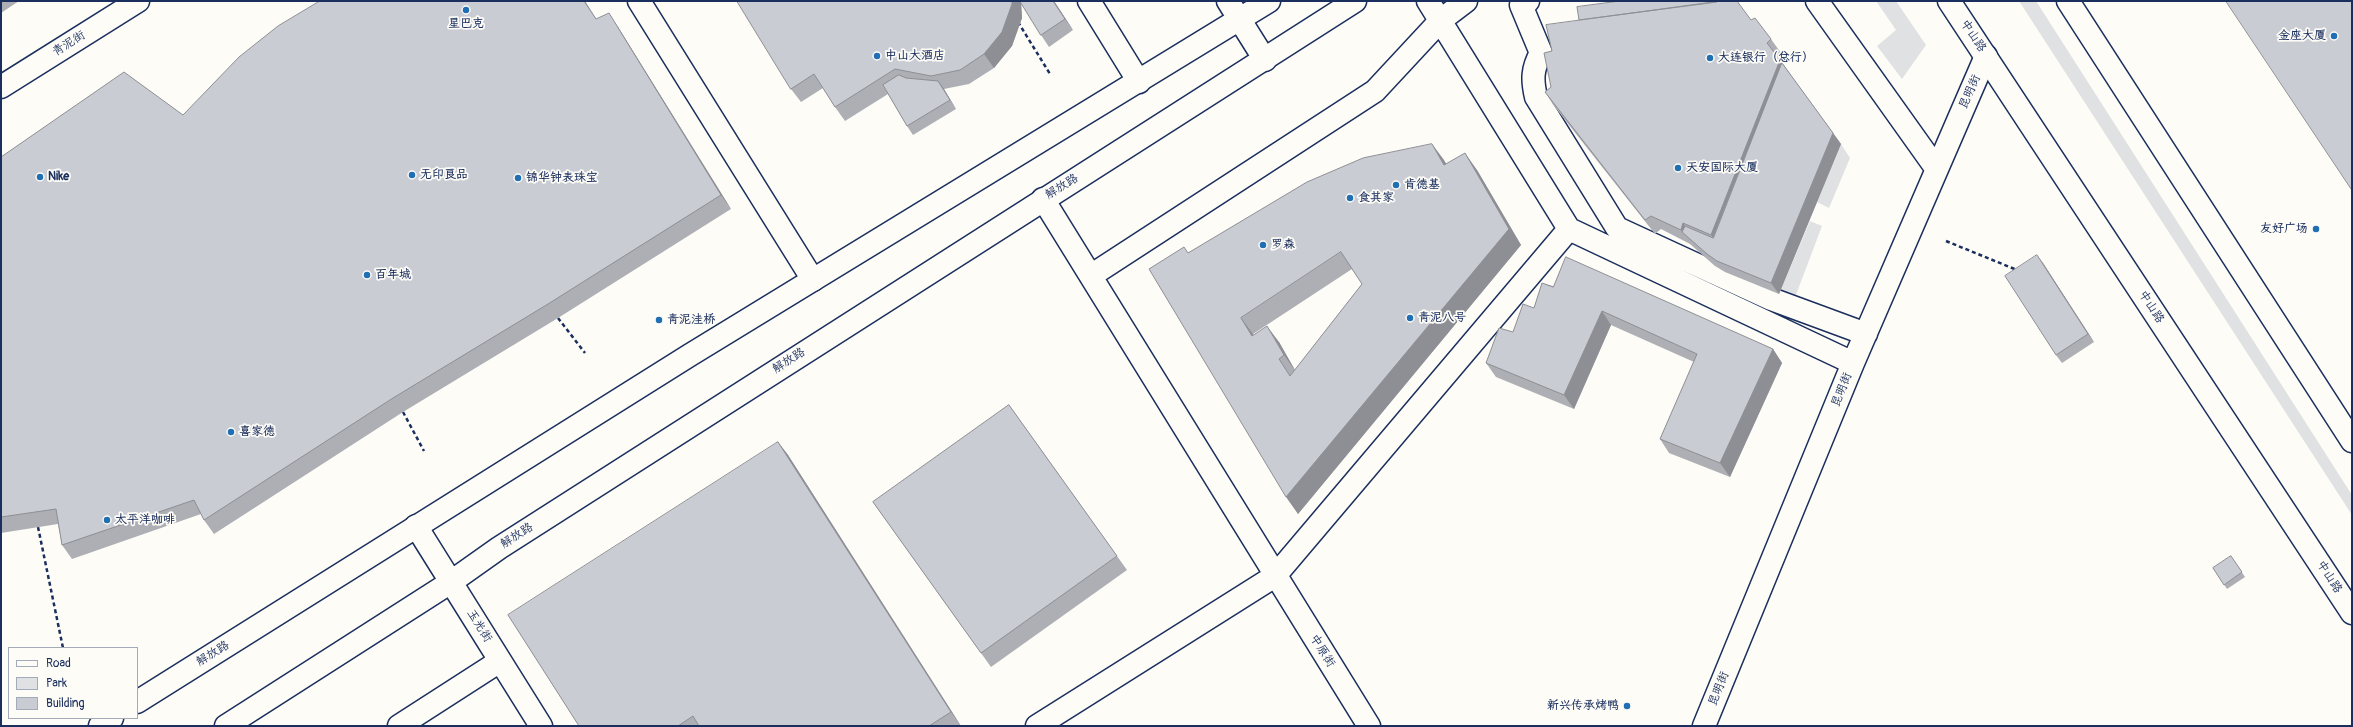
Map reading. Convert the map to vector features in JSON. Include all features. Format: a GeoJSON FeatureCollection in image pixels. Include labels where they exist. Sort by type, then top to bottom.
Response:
{"type":"FeatureCollection","features":[{"type":"Feature","properties":{"kind":"main road","name":"青泥街"},"geometry":{"type":"LineString","coordinates":[[1,87],[138,1]]}},
{"type":"Feature","properties":{"kind":"main road"},"geometry":{"type":"LineString","coordinates":[[639,1],[813,280]]}},
{"type":"Feature","properties":{"kind":"main road"},"geometry":{"type":"LineString","coordinates":[[1089,1],[1139,82]]}},
{"type":"Feature","properties":{"kind":"main road"},"geometry":{"type":"LineString","coordinates":[[1228,1],[1265,60]]}},
{"type":"Feature","properties":{"kind":"main road","name":"解放路"},"geometry":{"type":"LineString","coordinates":[[138,701],[416,526],[813,280],[1139,82],[1269,1]]}},
{"type":"Feature","properties":{"kind":"main road","name":"解放路"},"geometry":{"type":"LineString","coordinates":[[226,726],[451,582],[499,548],[1043,199],[1265,60],[1355,1]]}},
{"type":"Feature","properties":{"kind":"main road"},"geometry":{"type":"LineString","coordinates":[[1428,1],[1569,229],[1853,363]]}},
{"type":"Feature","properties":{"kind":"main road"},"geometry":{"type":"LineString","coordinates":[[1092,275],[1375,91],[1441,20],[1466,1]]}},
{"type":"Feature","properties":{"kind":"main road"},"geometry":{"type":"LineString","coordinates":[[1817,1],[1936,168]]}},
{"type":"Feature","properties":{"kind":"main road","name":"中山路"},"geometry":{"type":"LineString","coordinates":[[1950,1],[2352,613]]}},
{"type":"Feature","properties":{"kind":"main road"},"geometry":{"type":"LineString","coordinates":[[2068,1],[2352,441]]}},
{"type":"Feature","properties":{"kind":"main road"},"geometry":{"type":"LineString","coordinates":[[1521,2],[1542,53],[1557,104]]}},
{"type":"Feature","properties":{"kind":"main road"},"geometry":{"type":"LineString","coordinates":[[1542,53],[1534,64],[1532,82],[1536,98],[1617,228],[1772,296],[1866,334]]}},
{"type":"Feature","properties":{"kind":"main road","name":"昆明街"},"geometry":{"type":"LineString","coordinates":[[1704,726],[1853,363],[1936,168],[1986,56]]}},
{"type":"Feature","properties":{"kind":"main road","name":"中原街"},"geometry":{"type":"LineString","coordinates":[[1043,199],[1092,275],[1275,576],[1369,726]]}},
{"type":"Feature","properties":{"kind":"main road"},"geometry":{"type":"LineString","coordinates":[[1037,726],[1275,576],[1569,229]]}},
{"type":"Feature","properties":{"kind":"main road","name":"玉光街"},"geometry":{"type":"LineString","coordinates":[[416,526],[541,726]]}},
{"type":"Feature","properties":{"kind":"main road"},"geometry":{"type":"LineString","coordinates":[[399,726],[500,661]]}},
{"type":"Feature","properties":{"kind":"main road"},"geometry":{"type":"LineString","coordinates":[[100,726],[110,719]]}},
{"type":"Feature","properties":{"kind":"path"},"geometry":{"type":"LineString","coordinates":[[1017,21],[1050,74]]}},
{"type":"Feature","properties":{"kind":"path"},"geometry":{"type":"LineString","coordinates":[[1946,240],[2019,270]]}},
{"type":"Feature","properties":{"kind":"path"},"geometry":{"type":"LineString","coordinates":[[558,318],[585,353]]}},
{"type":"Feature","properties":{"kind":"path"},"geometry":{"type":"LineString","coordinates":[[403,412],[424,451]]}},
{"type":"Feature","properties":{"kind":"path"},"geometry":{"type":"LineString","coordinates":[[38,527],[63,647]]}},
{"type":"Feature","properties":{"kind":"green space"},"geometry":{"type":"Polygon","coordinates":[[[1876,1],[1896,1],[1926,45],[1902,79],[1877,46],[1896,30],[1876,1]]]}},
{"type":"Feature","properties":{"kind":"green space"},"geometry":{"type":"Polygon","coordinates":[[[2019,1],[2036,1],[2352,495],[2352,515],[2019,1]]]}},
{"type":"Feature","properties":{"kind":"green space"},"geometry":{"type":"Polygon","coordinates":[[[1841,144],[1850,158],[1829,208],[1817,202],[1841,144]]]}},
{"type":"Feature","properties":{"kind":"green space"},"geometry":{"type":"Polygon","coordinates":[[[1810,221],[1822,226],[1794,300],[1779,294],[1810,221]]]}},
{"type":"Feature","properties":{"kind":"building","name":"百年城"},"geometry":{"type":"Polygon","coordinates":[[[320,1],[584,1],[596,19],[609,13],[721,195],[548,304],[393,398],[204,520],[194,500],[62,545],[56,509],[1,517],[1,157],[124,72],[183,115],[239,57],[278,26],[320,1]]]}},
{"type":"Feature","properties":{"kind":"building","name":"中山大酒店"},"geometry":{"type":"Polygon","coordinates":[[[737,1],[1012,1],[1012,4],[1002,32],[984,54],[960,70],[931,76],[895,69],[835,107],[814,74],[791,89],[737,1]]]}},
{"type":"Feature","properties":{"kind":"building"},"geometry":{"type":"Polygon","coordinates":[[[1020,1],[1053,1],[1065,19],[1041,35],[1020,1]]]}},
{"type":"Feature","properties":{"kind":"building"},"geometry":{"type":"Polygon","coordinates":[[[1620,1],[1717,2],[1579,20],[1577,7],[1620,1]]]}},
{"type":"Feature","properties":{"kind":"building","name":"天安国际大厦"},"geometry":{"type":"Polygon","coordinates":[[[1721,1],[1737,1],[1751,20],[1755,18],[1771,39],[1767,43],[1780,60],[1711,235],[1683,223],[1681,230],[1651,216],[1645,220],[1545,92],[1551,87],[1544,53],[1552,51],[1546,25],[1721,1]]]}},
{"type":"Feature","properties":{"kind":"building"},"geometry":{"type":"Polygon","coordinates":[[[2226,1],[2352,1],[2352,190],[2226,1]]]}},
{"type":"Feature","properties":{"kind":"building"},"geometry":{"type":"Polygon","coordinates":[[[1782,63],[1833,133],[1771,283],[1717,261],[1682,232],[1685,226],[1713,238],[1782,63]]]}},
{"type":"Feature","properties":{"kind":"building"},"geometry":{"type":"Polygon","coordinates":[[[899,75],[906,78],[938,81],[950,100],[907,126],[883,85],[899,75]]]}},
{"type":"Feature","properties":{"kind":"building"},"geometry":{"type":"Polygon","coordinates":[[[1432,144],[1444,165],[1465,153],[1509,229],[1286,497],[1149,269],[1184,247],[1188,253],[1307,182],[1363,158],[1432,144]],[[1341,252],[1241,318],[1252,336],[1267,326],[1284,355],[1279,359],[1290,376],[1362,284],[1341,252]]]}},
{"type":"Feature","properties":{"kind":"building"},"geometry":{"type":"Polygon","coordinates":[[[2037,255],[2088,334],[2056,355],[2005,276],[2037,255]]]}},
{"type":"Feature","properties":{"kind":"building"},"geometry":{"type":"Polygon","coordinates":[[[1566,257],[1773,349],[1720,463],[1660,439],[1697,354],[1602,311],[1564,395],[1486,363],[1499,328],[1513,332],[1523,304],[1534,308],[1542,283],[1553,287],[1566,257]]]}},
{"type":"Feature","properties":{"kind":"building"},"geometry":{"type":"Polygon","coordinates":[[[1009,405],[1117,556],[981,653],[873,502],[1009,405]]]}},
{"type":"Feature","properties":{"kind":"building"},"geometry":{"type":"Polygon","coordinates":[[[778,442],[951,712],[929,726],[699,726],[693,716],[678,726],[579,726],[508,615],[778,442]]]}},
{"type":"Feature","properties":{"kind":"building"},"geometry":{"type":"Polygon","coordinates":[[[2231,556],[2242,572],[2224,585],[2213,568],[2231,556]]]}},
{"type":"Feature","properties":{"kind":"place","name":"星巴克"},"geometry":{"type":"Point","coordinates":[466,10]}},
{"type":"Feature","properties":{"kind":"place","name":"金座大厦"},"geometry":{"type":"Point","coordinates":[2334,36]}},
{"type":"Feature","properties":{"kind":"place","name":"中山大酒店"},"geometry":{"type":"Point","coordinates":[877,56]}},
{"type":"Feature","properties":{"kind":"place","name":"大连银行（总行）"},"geometry":{"type":"Point","coordinates":[1710,58]}},
{"type":"Feature","properties":{"kind":"place","name":"天安国际大厦"},"geometry":{"type":"Point","coordinates":[1678,168]}},
{"type":"Feature","properties":{"kind":"place","name":"无印良品"},"geometry":{"type":"Point","coordinates":[412,175]}},
{"type":"Feature","properties":{"kind":"place","name":"Nike"},"geometry":{"type":"Point","coordinates":[40,177]}},
{"type":"Feature","properties":{"kind":"place","name":"锦华钟表珠宝"},"geometry":{"type":"Point","coordinates":[518,178]}},
{"type":"Feature","properties":{"kind":"place","name":"肯德基"},"geometry":{"type":"Point","coordinates":[1396,185]}},
{"type":"Feature","properties":{"kind":"place","name":"食其家"},"geometry":{"type":"Point","coordinates":[1350,198]}},
{"type":"Feature","properties":{"kind":"place","name":"友好广场"},"geometry":{"type":"Point","coordinates":[2316,229]}},
{"type":"Feature","properties":{"kind":"place","name":"罗森"},"geometry":{"type":"Point","coordinates":[1263,245]}},
{"type":"Feature","properties":{"kind":"place","name":"百年城"},"geometry":{"type":"Point","coordinates":[367,275]}},
{"type":"Feature","properties":{"kind":"place","name":"青泥八号"},"geometry":{"type":"Point","coordinates":[1410,318]}},
{"type":"Feature","properties":{"kind":"place","name":"青泥洼桥"},"geometry":{"type":"Point","coordinates":[659,320]}},
{"type":"Feature","properties":{"kind":"place","name":"喜家德"},"geometry":{"type":"Point","coordinates":[231,432]}},
{"type":"Feature","properties":{"kind":"place","name":"太平洋咖啡"},"geometry":{"type":"Point","coordinates":[107,520]}},
{"type":"Feature","properties":{"kind":"place","name":"新兴传承烤鸭"},"geometry":{"type":"Point","coordinates":[1627,706]}}]}
